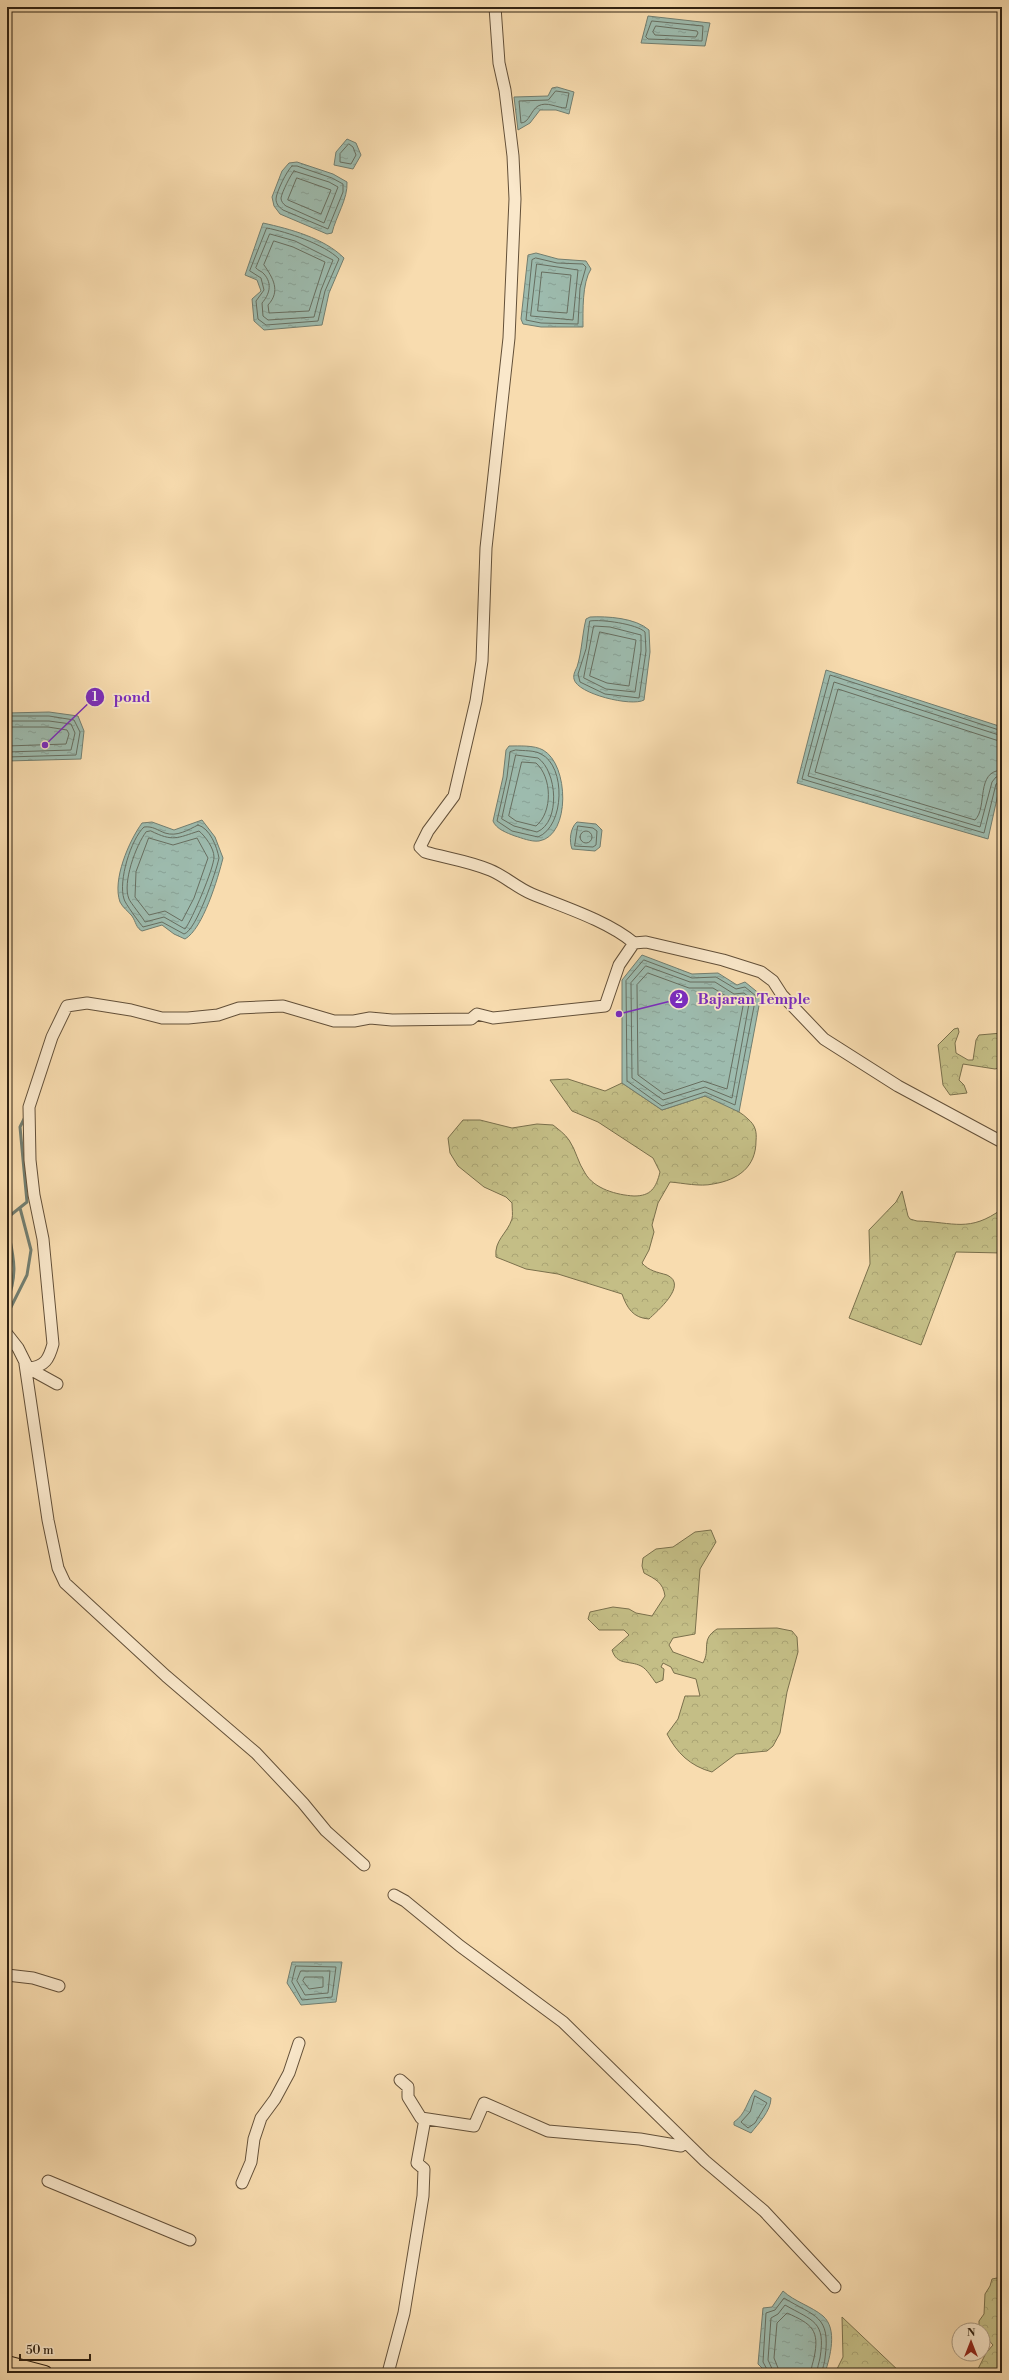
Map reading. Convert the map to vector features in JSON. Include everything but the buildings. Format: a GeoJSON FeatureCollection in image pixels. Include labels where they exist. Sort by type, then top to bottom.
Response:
{"type":"FeatureCollection","features":[{"type":"Feature","properties":{"kind":"main road"},"geometry":{"type":"LineString","coordinates":[[7,2363],[45,2373]]}},
{"type":"Feature","properties":{"kind":"street"},"geometry":{"type":"LineString","coordinates":[[495,7],[499,63],[513,156],[515,199],[508,352],[486,548],[482,660],[476,700],[454,796],[428,831],[420,847],[425,852],[468,862],[493,871],[532,894],[621,932],[634,943],[646,942],[723,960],[761,972],[774,981],[782,994],[824,1039],[898,1086],[1002,1142]]}},
{"type":"Feature","properties":{"kind":"street"},"geometry":{"type":"LineString","coordinates":[[26,1366],[39,1368],[49,1359],[53,1344],[43,1239],[34,1195],[30,1160],[29,1108],[52,1037],[67,1006],[87,1003],[131,1010],[162,1018],[188,1018],[218,1015],[239,1008],[282,1006],[334,1021],[354,1021],[370,1018],[392,1020],[471,1018],[477,1014],[494,1018],[605,1006],[619,965],[634,943]]}},
{"type":"Feature","properties":{"kind":"street"},"geometry":{"type":"LineString","coordinates":[[7,1334],[18,1348],[26,1366],[49,1526],[58,1568],[65,1583],[166,1676],[256,1752],[303,1803],[326,1831],[364,1865]]}},
{"type":"Feature","properties":{"kind":"street"},"geometry":{"type":"LineString","coordinates":[[26,1366],[57,1384]]}},
{"type":"Feature","properties":{"kind":"street"},"geometry":{"type":"LineString","coordinates":[[394,1895],[406,1901],[460,1946],[563,2022],[705,2161],[764,2211],[835,2287]]}},
{"type":"Feature","properties":{"kind":"street"},"geometry":{"type":"LineString","coordinates":[[7,1975],[33,1978],[59,1986]]}},
{"type":"Feature","properties":{"kind":"street"},"geometry":{"type":"LineString","coordinates":[[242,2183],[251,2162],[254,2139],[261,2118],[275,2099],[288,2073],[299,2043]]}},
{"type":"Feature","properties":{"kind":"street"},"geometry":{"type":"LineString","coordinates":[[400,2080],[408,2087],[408,2097],[421,2118],[425,2119],[474,2126],[484,2103],[548,2131],[640,2139],[681,2146]]}},
{"type":"Feature","properties":{"kind":"street"},"geometry":{"type":"LineString","coordinates":[[388,2373],[404,2312],[423,2196],[424,2169],[417,2163],[425,2119]]}},
{"type":"Feature","properties":{"kind":"street"},"geometry":{"type":"LineString","coordinates":[[48,2181],[190,2240]]}},
{"type":"Feature","properties":{"kind":"green space"},"geometry":{"type":"Polygon","coordinates":[[[958,1028],[959,1032],[955,1043],[956,1053],[968,1060],[973,1060],[976,1040],[979,1035],[1002,1033],[1002,1067],[995,1069],[963,1064],[959,1080],[964,1085],[967,1093],[950,1095],[943,1085],[938,1045],[954,1029],[958,1028]]]}},
{"type":"Feature","properties":{"kind":"green space"},"geometry":{"type":"Polygon","coordinates":[[[568,1079],[605,1091],[622,1083],[662,1110],[705,1096],[744,1115],[755,1128],[756,1137],[753,1158],[744,1171],[730,1179],[708,1185],[670,1182],[658,1203],[652,1225],[654,1232],[649,1250],[642,1263],[650,1270],[667,1275],[673,1279],[674,1285],[673,1291],[664,1305],[649,1319],[639,1317],[631,1311],[622,1294],[558,1274],[526,1269],[496,1257],[499,1241],[512,1219],[512,1203],[506,1197],[484,1187],[458,1166],[450,1153],[448,1138],[463,1120],[480,1120],[512,1128],[537,1124],[553,1125],[569,1140],[583,1169],[589,1179],[594,1183],[613,1193],[640,1196],[649,1193],[657,1182],[660,1172],[653,1158],[598,1122],[572,1111],[550,1080],[568,1079]]]}},
{"type":"Feature","properties":{"kind":"green space"},"geometry":{"type":"Polygon","coordinates":[[[902,1191],[908,1216],[910,1219],[917,1221],[970,1224],[980,1221],[1002,1209],[1002,1253],[956,1252],[921,1345],[849,1318],[870,1264],[869,1230],[896,1202],[902,1191]]]}},
{"type":"Feature","properties":{"kind":"green space"},"geometry":{"type":"Polygon","coordinates":[[[711,1530],[716,1542],[700,1569],[695,1634],[673,1638],[669,1645],[673,1652],[703,1663],[707,1641],[712,1633],[717,1629],[777,1628],[792,1631],[797,1637],[798,1652],[787,1692],[780,1733],[773,1746],[767,1751],[736,1754],[712,1772],[697,1766],[685,1758],[675,1747],[667,1734],[678,1719],[685,1696],[700,1696],[696,1679],[674,1673],[671,1667],[663,1663],[661,1667],[664,1669],[663,1680],[656,1683],[643,1667],[637,1664],[620,1661],[614,1655],[612,1650],[629,1635],[624,1630],[599,1630],[588,1619],[590,1612],[613,1607],[629,1609],[636,1613],[652,1616],[665,1596],[660,1584],[655,1579],[644,1573],[642,1566],[643,1558],[656,1549],[673,1547],[695,1532],[711,1530]]]}},
{"type":"Feature","properties":{"kind":"green space"},"geometry":{"type":"Polygon","coordinates":[[[1002,2277],[1002,2373],[976,2373],[982,2362],[991,2362],[991,2347],[993,2345],[991,2343],[991,2322],[979,2321],[984,2314],[985,2294],[992,2279],[1002,2277]]]}},
{"type":"Feature","properties":{"kind":"green space"},"geometry":{"type":"Polygon","coordinates":[[[842,2317],[901,2373],[835,2373],[843,2357],[842,2317]]]}},
{"type":"Feature","properties":{"kind":"water"},"geometry":{"type":"Polygon","coordinates":[[[648,16],[710,23],[705,46],[641,43],[648,16]]]}},
{"type":"Feature","properties":{"kind":"water"},"geometry":{"type":"Polygon","coordinates":[[[557,87],[574,92],[569,114],[556,110],[540,110],[530,123],[518,130],[514,97],[548,96],[552,88],[557,87]]]}},
{"type":"Feature","properties":{"kind":"water"},"geometry":{"type":"Polygon","coordinates":[[[347,139],[356,143],[361,155],[353,169],[334,165],[336,152],[347,139]]]}},
{"type":"Feature","properties":{"kind":"water"},"geometry":{"type":"Polygon","coordinates":[[[297,162],[333,174],[347,182],[346,195],[332,233],[327,234],[280,214],[274,206],[272,197],[282,171],[289,163],[297,162]]]}},
{"type":"Feature","properties":{"kind":"water"},"geometry":{"type":"Polygon","coordinates":[[[263,223],[306,235],[327,245],[344,258],[329,293],[322,325],[264,330],[254,321],[252,299],[261,291],[257,280],[245,275],[263,223]]]}},
{"type":"Feature","properties":{"kind":"water"},"geometry":{"type":"Polygon","coordinates":[[[536,253],[558,259],[586,261],[591,269],[585,289],[583,327],[541,327],[523,324],[521,319],[528,255],[536,253]]]}},
{"type":"Feature","properties":{"kind":"water"},"geometry":{"type":"Polygon","coordinates":[[[590,617],[629,620],[649,630],[650,652],[644,700],[638,702],[628,702],[606,698],[585,690],[577,684],[574,679],[574,674],[579,661],[586,619],[590,617]]]}},
{"type":"Feature","properties":{"kind":"water"},"geometry":{"type":"Polygon","coordinates":[[[826,670],[1002,727],[1002,776],[988,839],[797,783],[826,670]]]}},
{"type":"Feature","properties":{"kind":"water"},"geometry":{"type":"Polygon","coordinates":[[[49,712],[78,716],[84,731],[81,759],[7,761],[7,713],[49,712]]]}},
{"type":"Feature","properties":{"kind":"water"},"geometry":{"type":"Polygon","coordinates":[[[509,746],[539,748],[552,758],[558,769],[562,784],[563,799],[561,814],[557,827],[549,836],[539,841],[527,840],[509,834],[494,824],[493,821],[503,777],[506,750],[509,746]]]}},
{"type":"Feature","properties":{"kind":"water"},"geometry":{"type":"Polygon","coordinates":[[[202,820],[215,837],[223,858],[214,890],[198,925],[185,939],[174,934],[162,925],[142,931],[140,930],[132,916],[121,904],[118,893],[118,883],[123,861],[137,831],[142,823],[152,822],[174,830],[202,820]]]}},
{"type":"Feature","properties":{"kind":"water"},"geometry":{"type":"Polygon","coordinates":[[[577,822],[596,824],[602,830],[600,847],[595,851],[572,849],[571,835],[577,822]]]}},
{"type":"Feature","properties":{"kind":"water"},"geometry":{"type":"Polygon","coordinates":[[[642,955],[692,974],[718,973],[737,985],[745,982],[761,995],[739,1112],[705,1096],[662,1110],[622,1083],[622,980],[642,955]]]}},
{"type":"Feature","properties":{"kind":"water"},"geometry":{"type":"Polygon","coordinates":[[[292,1962],[342,1962],[336,2002],[301,2005],[287,1983],[292,1962]]]}},
{"type":"Feature","properties":{"kind":"water"},"geometry":{"type":"Polygon","coordinates":[[[755,2090],[771,2098],[767,2112],[751,2133],[734,2125],[734,2122],[744,2111],[755,2090]]]}},
{"type":"Feature","properties":{"kind":"water"},"geometry":{"type":"Polygon","coordinates":[[[783,2291],[823,2316],[828,2322],[832,2336],[832,2343],[825,2373],[767,2373],[758,2364],[763,2308],[772,2307],[783,2291]]]}},
{"type":"Feature","properties":{"kind":"waterway"},"geometry":{"type":"LineString","coordinates":[[7,1218],[27,1202],[20,1127],[25,1117]]}},
{"type":"Feature","properties":{"kind":"waterway"},"geometry":{"type":"LineString","coordinates":[[7,1315],[27,1275],[31,1250],[20,1208]]}},
{"type":"Feature","properties":{"kind":"waterway"},"geometry":{"type":"LineString","coordinates":[[7,1225],[14,1264],[13,1281],[7,1302]]}},
{"type":"Feature","properties":{"kind":"place","name":"pond"},"geometry":{"type":"Point","coordinates":[45,745]}},
{"type":"Feature","properties":{"kind":"place","name":"Bajaran Temple"},"geometry":{"type":"Point","coordinates":[619,1014]}}]}
